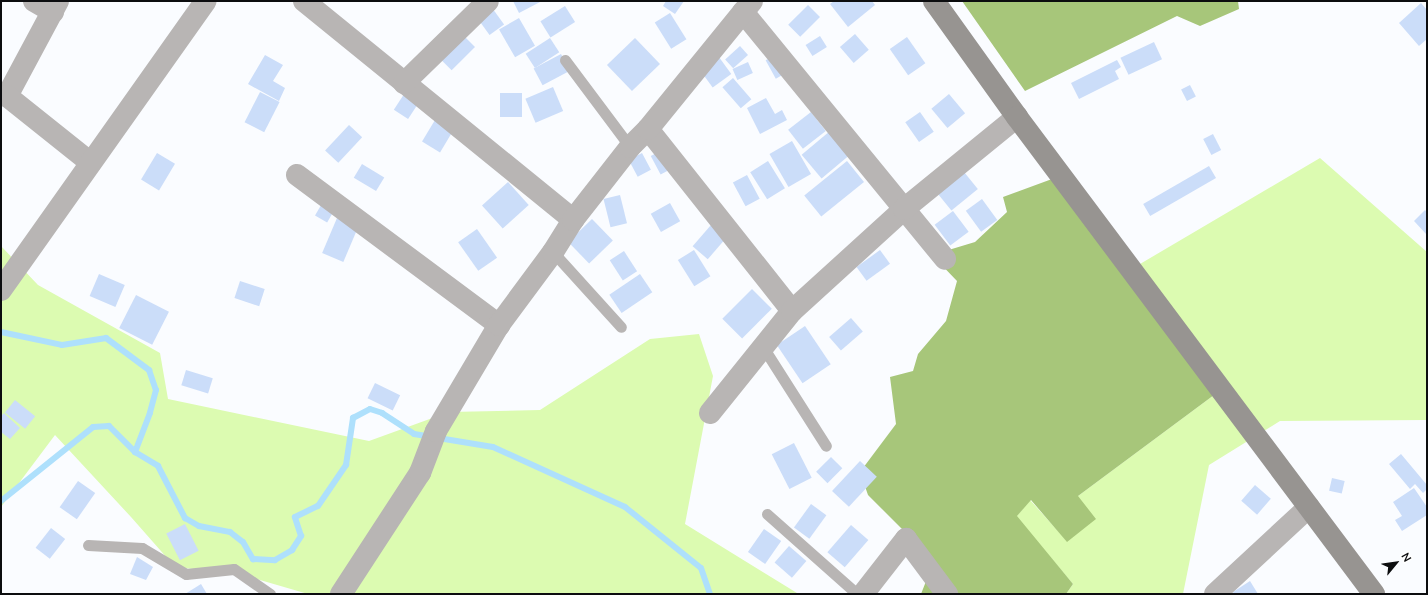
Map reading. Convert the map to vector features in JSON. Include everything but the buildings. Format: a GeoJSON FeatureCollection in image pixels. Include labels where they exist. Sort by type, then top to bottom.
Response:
{"type":"FeatureCollection","features":[{"type":"Feature","properties":{"kind":"street"},"geometry":{"type":"LineString","coordinates":[[34,1],[55,7],[8,96],[91,164]]}},
{"type":"Feature","properties":{"kind":"street"},"geometry":{"type":"LineString","coordinates":[[1,290],[206,1]]}},
{"type":"Feature","properties":{"kind":"street"},"geometry":{"type":"LineString","coordinates":[[304,1],[573,220]]}},
{"type":"Feature","properties":{"kind":"street"},"geometry":{"type":"LineString","coordinates":[[404,83],[488,1]]}},
{"type":"Feature","properties":{"kind":"street"},"geometry":{"type":"LineString","coordinates":[[934,1],[1017,117],[1374,594]]}},
{"type":"Feature","properties":{"kind":"street"},"geometry":{"type":"LineString","coordinates":[[341,594],[420,473],[433,437],[499,325],[553,252],[573,220],[630,147],[648,129],[747,6],[904,210],[945,259]]}},
{"type":"Feature","properties":{"kind":"street"},"geometry":{"type":"LineString","coordinates":[[710,413],[792,312],[904,210],[1017,117]]}},
{"type":"Feature","properties":{"kind":"street"},"geometry":{"type":"LineString","coordinates":[[648,129],[792,312]]}},
{"type":"Feature","properties":{"kind":"street"},"geometry":{"type":"LineString","coordinates":[[297,175],[499,325]]}},
{"type":"Feature","properties":{"kind":"street"},"geometry":{"type":"LineString","coordinates":[[1215,594],[1309,507]]}},
{"type":"Feature","properties":{"kind":"street"},"geometry":{"type":"LineString","coordinates":[[863,594],[906,539],[947,594]]}},
{"type":"Feature","properties":{"kind":"lane"},"geometry":{"type":"LineString","coordinates":[[565,60],[630,147]]}},
{"type":"Feature","properties":{"kind":"lane"},"geometry":{"type":"LineString","coordinates":[[553,252],[621,327]]}},
{"type":"Feature","properties":{"kind":"lane"},"geometry":{"type":"LineString","coordinates":[[763,347],[826,446]]}},
{"type":"Feature","properties":{"kind":"lane"},"geometry":{"type":"LineString","coordinates":[[767,514],[856,594]]}},
{"type":"Feature","properties":{"kind":"lane"},"geometry":{"type":"LineString","coordinates":[[88,545],[142,548],[186,574],[234,569],[270,594]]}},
{"type":"Feature","properties":{"kind":"green space"},"geometry":{"type":"Polygon","coordinates":[[[962,1],[1238,1],[1239,9],[1200,26],[1177,16],[1025,91],[962,1]]]}},
{"type":"Feature","properties":{"kind":"green space"},"geometry":{"type":"Polygon","coordinates":[[[1320,158],[1427,252],[1427,420],[1280,421],[1209,465],[1183,594],[1066,594],[1073,584],[1016,517],[1030,500],[1067,541],[1078,496],[1214,395],[1123,274],[1320,158]]]}},
{"type":"Feature","properties":{"kind":"green space"},"geometry":{"type":"Polygon","coordinates":[[[1052,179],[1214,395],[1078,496],[1096,519],[1067,542],[1031,500],[1017,516],[1073,584],[1066,594],[921,594],[934,561],[868,495],[860,472],[896,424],[890,377],[913,371],[918,354],[946,321],[957,281],[932,255],[975,242],[1007,212],[1003,197],[1052,179]]]}},
{"type":"Feature","properties":{"kind":"green space"},"geometry":{"type":"Polygon","coordinates":[[[1,246],[38,285],[160,353],[168,399],[369,441],[449,412],[540,410],[650,339],[699,334],[713,376],[685,524],[797,593],[803,594],[308,594],[239,574],[175,567],[55,435],[1,507],[1,246]]]}},
{"type":"Feature","properties":{"kind":"waterway"},"geometry":{"type":"LineString","coordinates":[[1,332],[62,345],[106,338],[149,370],[156,390],[150,413],[135,452],[158,466],[185,518],[199,526],[230,532],[243,542],[253,559],[275,560],[292,550],[301,536],[295,517],[318,506],[346,465],[353,418],[370,409],[382,413],[414,434],[493,447],[625,507],[701,568],[710,594]]}},
{"type":"Feature","properties":{"kind":"waterway"},"geometry":{"type":"LineString","coordinates":[[1,501],[93,427],[109,426],[135,452]]}}]}
